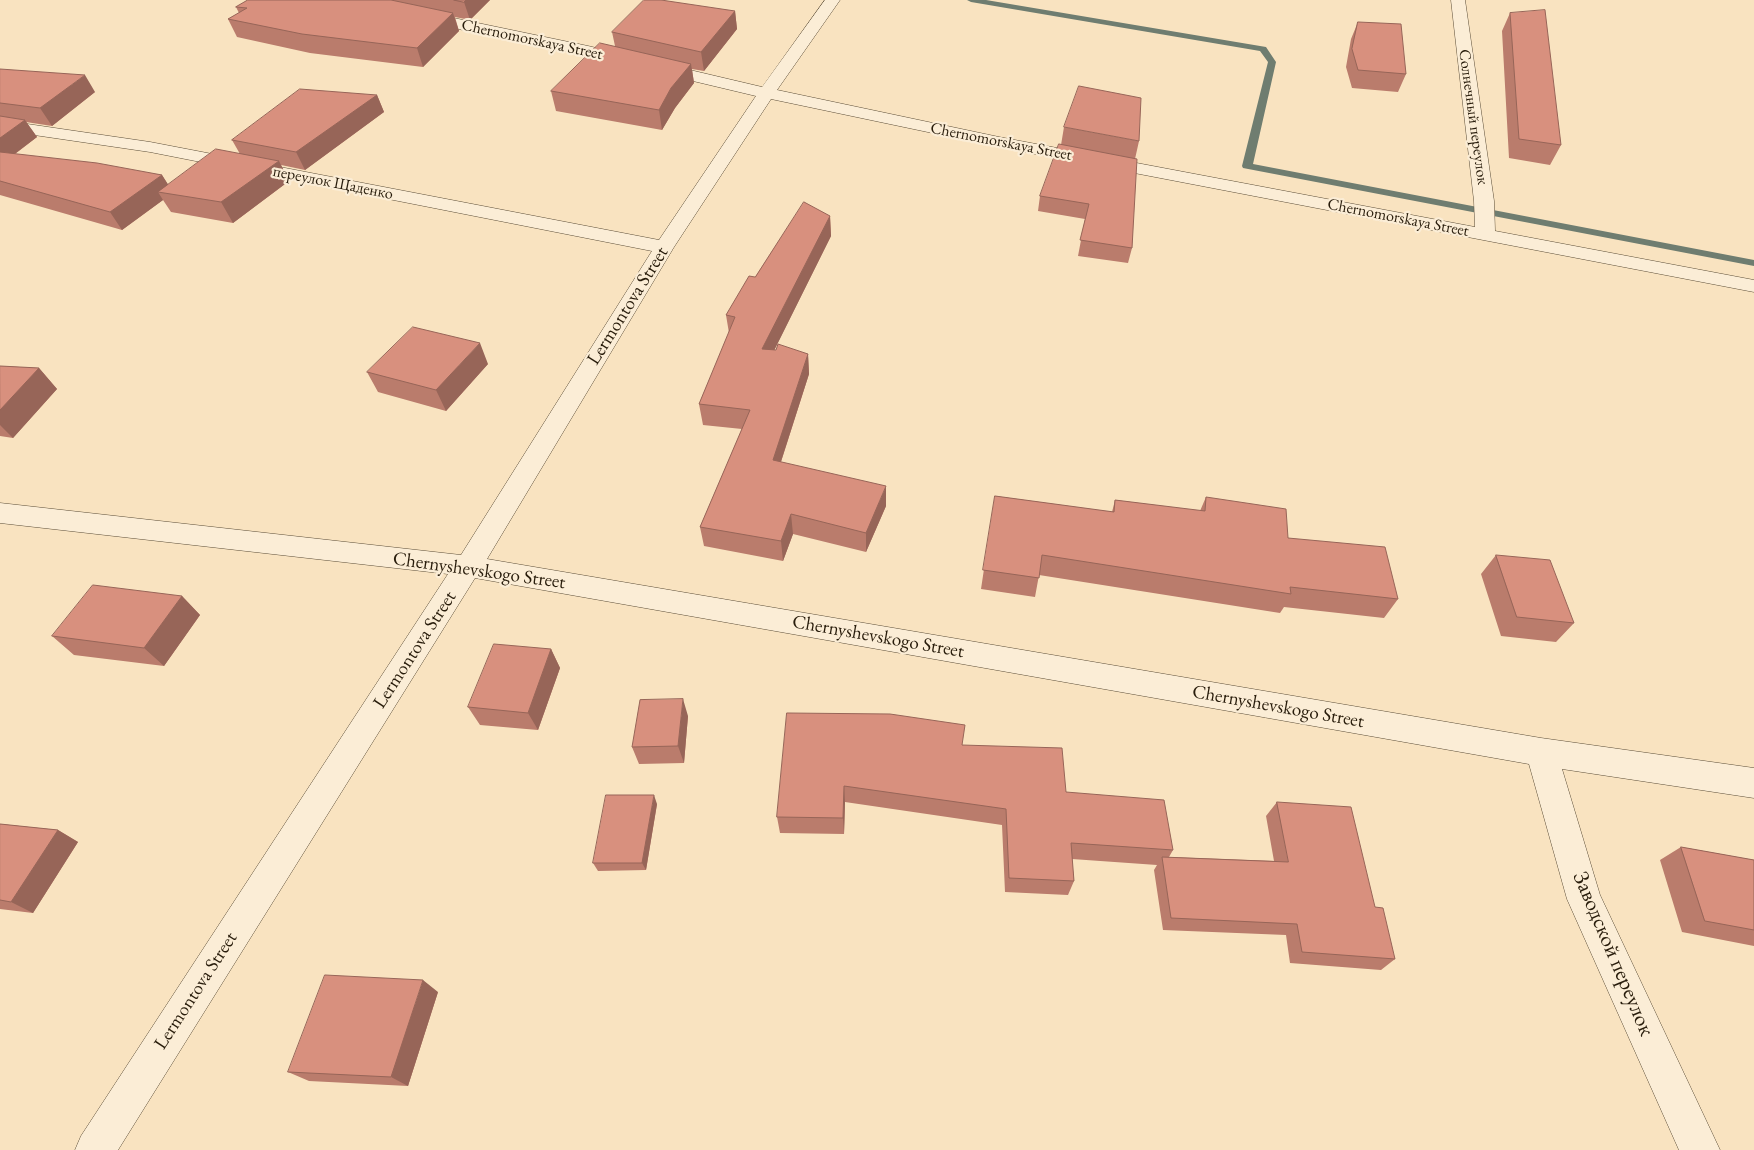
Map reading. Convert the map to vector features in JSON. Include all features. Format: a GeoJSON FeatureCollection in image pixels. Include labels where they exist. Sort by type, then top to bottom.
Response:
{"type":"FeatureCollection","features":[{"type":"Feature","properties":{"kind":"street","name":"Lermontova Street"},"geometry":{"type":"LineString","coordinates":[[95,1150],[468,566],[664,248],[766,93],[834,0]]}},
{"type":"Feature","properties":{"kind":"street","name":"Солнечный переулок"},"geometry":{"type":"LineString","coordinates":[[1458,0],[1484,202],[1485,228]]}},
{"type":"Feature","properties":{"kind":"street","name":"Chernomorskaya Street"},"geometry":{"type":"LineString","coordinates":[[406,14],[588,51],[766,93],[999,142],[1485,228],[1754,286]]}},
{"type":"Feature","properties":{"kind":"street","name":"переулок Щаденко"},"geometry":{"type":"LineString","coordinates":[[0,125],[150,147],[664,248]]}},
{"type":"Feature","properties":{"kind":"street","name":"Chernyshevskogo Street"},"geometry":{"type":"LineString","coordinates":[[0,513],[468,566],[1541,752],[1754,783]]}},
{"type":"Feature","properties":{"kind":"street","name":"Заводской переулок"},"geometry":{"type":"LineString","coordinates":[[1541,752],[1584,899],[1700,1150]]}},
{"type":"Feature","properties":{"kind":"building"},"geometry":{"type":"Polygon","coordinates":[[[248,0],[391,0],[453,13],[417,48],[302,34],[228,19],[247,8],[236,7],[248,0]]]}},
{"type":"Feature","properties":{"kind":"building"},"geometry":{"type":"Polygon","coordinates":[[[644,0],[661,0],[735,11],[701,52],[612,32],[644,0]]]}},
{"type":"Feature","properties":{"kind":"building"},"geometry":{"type":"Polygon","coordinates":[[[1545,10],[1561,145],[1519,139],[1510,13],[1545,10]]]}},
{"type":"Feature","properties":{"kind":"building"},"geometry":{"type":"Polygon","coordinates":[[[1358,22],[1401,24],[1406,74],[1358,70],[1352,49],[1358,22]]]}},
{"type":"Feature","properties":{"kind":"building"},"geometry":{"type":"Polygon","coordinates":[[[600,43],[691,64],[671,88],[659,110],[551,91],[600,43]]]}},
{"type":"Feature","properties":{"kind":"building"},"geometry":{"type":"Polygon","coordinates":[[[0,69],[85,75],[40,108],[0,103],[0,69]]]}},
{"type":"Feature","properties":{"kind":"building"},"geometry":{"type":"Polygon","coordinates":[[[1079,86],[1141,98],[1139,141],[1064,127],[1079,86]]]}},
{"type":"Feature","properties":{"kind":"building"},"geometry":{"type":"Polygon","coordinates":[[[300,89],[377,95],[296,152],[232,140],[300,89]]]}},
{"type":"Feature","properties":{"kind":"building"},"geometry":{"type":"Polygon","coordinates":[[[0,116],[25,120],[0,138],[0,116]]]}},
{"type":"Feature","properties":{"kind":"building"},"geometry":{"type":"Polygon","coordinates":[[[1059,144],[1137,159],[1132,248],[1080,240],[1089,204],[1040,196],[1059,144]]]}},
{"type":"Feature","properties":{"kind":"building"},"geometry":{"type":"Polygon","coordinates":[[[216,149],[279,161],[221,202],[158,192],[216,149]]]}},
{"type":"Feature","properties":{"kind":"building"},"geometry":{"type":"Polygon","coordinates":[[[0,152],[97,163],[162,175],[110,212],[0,181],[0,152]]]}},
{"type":"Feature","properties":{"kind":"building"},"geometry":{"type":"Polygon","coordinates":[[[804,202],[830,216],[762,349],[776,350],[778,344],[808,354],[773,460],[886,486],[866,533],[791,514],[781,541],[700,527],[750,410],[699,404],[735,317],[726,315],[749,276],[755,277],[804,202]]]}},
{"type":"Feature","properties":{"kind":"building"},"geometry":{"type":"Polygon","coordinates":[[[413,327],[480,343],[436,390],[367,372],[413,327]]]}},
{"type":"Feature","properties":{"kind":"building"},"geometry":{"type":"Polygon","coordinates":[[[0,366],[39,368],[0,410],[0,366]]]}},
{"type":"Feature","properties":{"kind":"building"},"geometry":{"type":"Polygon","coordinates":[[[995,496],[1114,512],[1115,500],[1205,511],[1206,497],[1286,509],[1288,538],[1385,547],[1398,599],[1290,587],[1291,594],[1042,555],[1039,578],[983,570],[995,496]]]}},
{"type":"Feature","properties":{"kind":"building"},"geometry":{"type":"Polygon","coordinates":[[[1496,555],[1550,560],[1574,623],[1517,617],[1496,555]]]}},
{"type":"Feature","properties":{"kind":"building"},"geometry":{"type":"Polygon","coordinates":[[[93,585],[182,596],[144,648],[52,636],[93,585]]]}},
{"type":"Feature","properties":{"kind":"building"},"geometry":{"type":"Polygon","coordinates":[[[494,644],[551,649],[528,713],[468,707],[494,644]]]}},
{"type":"Feature","properties":{"kind":"building"},"geometry":{"type":"Polygon","coordinates":[[[683,699],[678,746],[632,747],[640,700],[683,699]]]}},
{"type":"Feature","properties":{"kind":"building"},"geometry":{"type":"Polygon","coordinates":[[[787,713],[890,714],[965,725],[962,745],[1062,748],[1066,792],[1164,800],[1173,850],[1071,843],[1074,881],[1009,878],[1006,809],[844,786],[843,818],[777,817],[787,713]]]}},
{"type":"Feature","properties":{"kind":"building"},"geometry":{"type":"Polygon","coordinates":[[[606,795],[654,795],[642,863],[593,863],[606,795]]]}},
{"type":"Feature","properties":{"kind":"building"},"geometry":{"type":"Polygon","coordinates":[[[1277,802],[1351,807],[1375,907],[1383,908],[1395,959],[1302,952],[1297,924],[1171,918],[1162,857],[1288,862],[1277,802]]]}},
{"type":"Feature","properties":{"kind":"building"},"geometry":{"type":"Polygon","coordinates":[[[0,824],[58,830],[11,902],[0,900],[0,824]]]}},
{"type":"Feature","properties":{"kind":"building"},"geometry":{"type":"Polygon","coordinates":[[[1681,847],[1754,860],[1754,930],[1705,921],[1681,847]]]}},
{"type":"Feature","properties":{"kind":"building"},"geometry":{"type":"Polygon","coordinates":[[[325,975],[423,980],[391,1077],[288,1072],[325,975]]]}},
{"type":"Feature","properties":{"kind":"waterway"},"geometry":{"type":"LineString","coordinates":[[971,0],[1263,49],[1272,62],[1247,166],[1754,263]]}}]}
